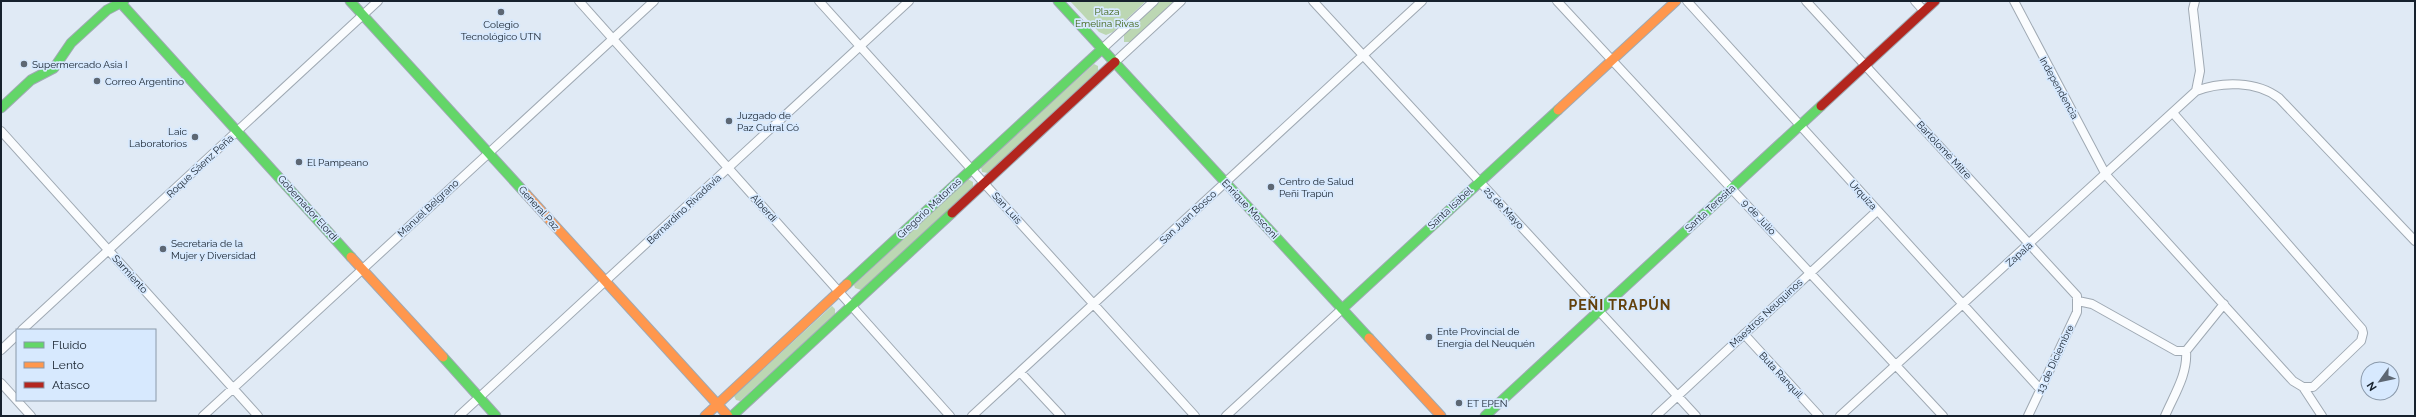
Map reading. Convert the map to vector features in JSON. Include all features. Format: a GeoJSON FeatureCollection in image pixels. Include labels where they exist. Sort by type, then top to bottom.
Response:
{"type":"FeatureCollection","features":[{"type":"Feature","properties":{"kind":"main road","name":"General Paz"},"geometry":{"type":"LineString","coordinates":[[350,1],[728,416]]}},
{"type":"Feature","properties":{"kind":"main road","name":"Enrique Mosconi"},"geometry":{"type":"LineString","coordinates":[[1058,1],[1441,416]]}},
{"type":"Feature","properties":{"kind":"main road","name":"Santa Teresita"},"geometry":{"type":"LineString","coordinates":[[1485,416],[1935,1]]}},
{"type":"Feature","properties":{"kind":"main road"},"geometry":{"type":"LineString","coordinates":[[1,108],[31,80],[54,68],[71,43],[106,11],[121,2]]}},
{"type":"Feature","properties":{"kind":"main road","name":"Gobernador Elordi"},"geometry":{"type":"LineString","coordinates":[[121,2],[496,416]]}},
{"type":"Feature","properties":{"kind":"main road","name":"Santa Isabel"},"geometry":{"type":"LineString","coordinates":[[1342,308],[1612,60],[1671,3]]}},
{"type":"Feature","properties":{"kind":"main road","name":"Gregorio Matorras"},"geometry":{"type":"LineString","coordinates":[[704,416],[1102,49]]}},
{"type":"Feature","properties":{"kind":"main road","name":"Gregorio Matorras"},"geometry":{"type":"LineString","coordinates":[[732,416],[1115,62]]}},
{"type":"Feature","properties":{"kind":"street","name":"Roque Sáenz Peña"},"geometry":{"type":"LineString","coordinates":[[23,329],[378,1]]}},
{"type":"Feature","properties":{"kind":"street","name":"Alberdi"},"geometry":{"type":"LineString","coordinates":[[578,1],[950,416]]}},
{"type":"Feature","properties":{"kind":"street","name":"Manuel Belgrano"},"geometry":{"type":"LineString","coordinates":[[203,416],[654,1]]}},
{"type":"Feature","properties":{"kind":"street","name":"San Luis"},"geometry":{"type":"LineString","coordinates":[[819,1],[1195,416]]}},
{"type":"Feature","properties":{"kind":"street","name":"Bernardino Rivadavia"},"geometry":{"type":"LineString","coordinates":[[459,416],[909,1]]}},
{"type":"Feature","properties":{"kind":"street","name":"Gregorio Matorras"},"geometry":{"type":"LineString","coordinates":[[1102,49],[1154,1]]}},
{"type":"Feature","properties":{"kind":"street","name":"Gregorio Matorras"},"geometry":{"type":"LineString","coordinates":[[1115,62],[1181,1]]}},
{"type":"Feature","properties":{"kind":"street","name":"25 de Mayo"},"geometry":{"type":"LineString","coordinates":[[1313,1],[1696,416]]}},
{"type":"Feature","properties":{"kind":"street","name":"San Juan Bosco"},"geometry":{"type":"LineString","coordinates":[[972,416],[1422,1]]}},
{"type":"Feature","properties":{"kind":"street","name":"9 de Julio"},"geometry":{"type":"LineString","coordinates":[[1558,1],[1943,416]]}},
{"type":"Feature","properties":{"kind":"street","name":"Urquiza"},"geometry":{"type":"LineString","coordinates":[[1687,1],[2040,390]]}},
{"type":"Feature","properties":{"kind":"street","name":"Bartolomé Mitre"},"geometry":{"type":"LineString","coordinates":[[1806,1],[2072,289],[2078,300]]}},
{"type":"Feature","properties":{"kind":"street"},"geometry":{"type":"LineString","coordinates":[[1915,1],[1924,11]]}},
{"type":"Feature","properties":{"kind":"street","name":"Independencia"},"geometry":{"type":"LineString","coordinates":[[2014,1],[2106,175],[2293,381],[2303,387],[2322,416]]}},
{"type":"Feature","properties":{"kind":"street"},"geometry":{"type":"LineString","coordinates":[[2195,1],[2193,9],[2200,71],[2196,91]]}},
{"type":"Feature","properties":{"kind":"street"},"geometry":{"type":"LineString","coordinates":[[2196,91],[2213,85],[2254,87],[2269,90],[2279,98],[2415,241]]}},
{"type":"Feature","properties":{"kind":"street","name":"Zapala"},"geometry":{"type":"LineString","coordinates":[[1840,416],[2031,244],[2196,91]]}},
{"type":"Feature","properties":{"kind":"street"},"geometry":{"type":"LineString","coordinates":[[2173,113],[2362,329],[2363,337],[2358,345],[2317,383],[2308,388],[2303,387]]}},
{"type":"Feature","properties":{"kind":"street","name":"Sarmiento"},"geometry":{"type":"LineString","coordinates":[[1,131],[258,416]]}},
{"type":"Feature","properties":{"kind":"street","name":"Maestros Neuquinos"},"geometry":{"type":"LineString","coordinates":[[1656,416],[1877,210]]}},
{"type":"Feature","properties":{"kind":"street"},"geometry":{"type":"LineString","coordinates":[[2078,300],[2092,304],[2176,351],[2186,351]]}},
{"type":"Feature","properties":{"kind":"street","name":"13 de Diciembre"},"geometry":{"type":"LineString","coordinates":[[2028,416],[2077,312],[2078,300]]}},
{"type":"Feature","properties":{"kind":"street"},"geometry":{"type":"LineString","coordinates":[[2165,416],[2184,373],[2187,361],[2186,351],[2224,304]]}},
{"type":"Feature","properties":{"kind":"street","name":"Santa Isabel"},"geometry":{"type":"LineString","coordinates":[[1226,416],[1342,308]]}},
{"type":"Feature","properties":{"kind":"street","name":"Buta Ranquil"},"geometry":{"type":"LineString","coordinates":[[1744,334],[1819,416]]}},
{"type":"Feature","properties":{"kind":"street"},"geometry":{"type":"LineString","coordinates":[[1,350],[16,336]]}},
{"type":"Feature","properties":{"kind":"street"},"geometry":{"type":"LineString","coordinates":[[1020,372],[1061,416]]}},
{"type":"Feature","properties":{"kind":"street"},"geometry":{"type":"LineString","coordinates":[[1,383],[16,399]]}},
{"type":"Feature","properties":{"kind":"street"},"geometry":{"type":"LineString","coordinates":[[18,401],[32,416]]}},
{"type":"Feature","properties":{"kind":"green space","name":"Plaza Emelina Rivas"},"geometry":{"type":"Polygon","coordinates":[[[1070,1],[1146,1],[1113,32],[1106,35],[1099,32],[1070,1]]]}},
{"type":"Feature","properties":{"kind":"green space"},"geometry":{"type":"Polygon","coordinates":[[[1160,1],[1175,1],[1131,42],[1124,42],[1124,35],[1160,1]]]}},
{"type":"Feature","properties":{"kind":"green space"},"geometry":{"type":"Polygon","coordinates":[[[1094,64],[1098,66],[1098,71],[988,173],[982,172],[981,167],[1094,64]]]}},
{"type":"Feature","properties":{"kind":"green space"},"geometry":{"type":"Polygon","coordinates":[[[968,179],[973,182],[973,187],[861,290],[855,288],[854,285],[968,179]]]}},
{"type":"Feature","properties":{"kind":"green space"},"geometry":{"type":"Polygon","coordinates":[[[832,306],[835,309],[835,314],[740,401],[736,400],[734,396],[832,306]]]}},
{"type":"Feature","properties":{"kind":"traffic: fast"},"geometry":{"type":"LineString","coordinates":[[119,1],[351,257]]}},
{"type":"Feature","properties":{"kind":"traffic: fast"},"geometry":{"type":"LineString","coordinates":[[1,108],[31,80],[54,68],[71,43],[107,10],[124,1]]}},
{"type":"Feature","properties":{"kind":"traffic: fast"},"geometry":{"type":"LineString","coordinates":[[350,1],[526,194]]}},
{"type":"Feature","properties":{"kind":"traffic: fast"},"geometry":{"type":"LineString","coordinates":[[1058,1],[1369,338]]}},
{"type":"Feature","properties":{"kind":"traffic: fast"},"geometry":{"type":"LineString","coordinates":[[847,284],[1102,49]]}},
{"type":"Feature","properties":{"kind":"traffic: fast"},"geometry":{"type":"LineString","coordinates":[[1485,416],[1821,106]]}},
{"type":"Feature","properties":{"kind":"traffic: fast"},"geometry":{"type":"LineString","coordinates":[[1342,309],[1558,110]]}},
{"type":"Feature","properties":{"kind":"traffic: fast"},"geometry":{"type":"LineString","coordinates":[[732,416],[952,213]]}},
{"type":"Feature","properties":{"kind":"traffic: fast"},"geometry":{"type":"LineString","coordinates":[[443,357],[496,416]]}},
{"type":"Feature","properties":{"kind":"traffic: slow"},"geometry":{"type":"LineString","coordinates":[[1558,110],[1676,1]]}},
{"type":"Feature","properties":{"kind":"traffic: slow"},"geometry":{"type":"LineString","coordinates":[[526,194],[728,416]]}},
{"type":"Feature","properties":{"kind":"traffic: slow"},"geometry":{"type":"LineString","coordinates":[[351,257],[443,357]]}},
{"type":"Feature","properties":{"kind":"traffic: slow"},"geometry":{"type":"LineString","coordinates":[[705,416],[847,284]]}},
{"type":"Feature","properties":{"kind":"traffic: slow"},"geometry":{"type":"LineString","coordinates":[[1369,338],[1441,416]]}},
{"type":"Feature","properties":{"kind":"traffic: jam"},"geometry":{"type":"LineString","coordinates":[[1821,106],[1935,1]]}},
{"type":"Feature","properties":{"kind":"traffic: jam"},"geometry":{"type":"LineString","coordinates":[[952,213],[1115,62]]}},
{"type":"Feature","properties":{"kind":"place","name":"Colegio Tecnológico UTN"},"geometry":{"type":"Point","coordinates":[501,12]}},
{"type":"Feature","properties":{"kind":"place","name":"Supermercado Asia I"},"geometry":{"type":"Point","coordinates":[24,64]}},
{"type":"Feature","properties":{"kind":"place","name":"Correo Argentino"},"geometry":{"type":"Point","coordinates":[97,81]}},
{"type":"Feature","properties":{"kind":"place","name":"Juzgado de Paz Cutral Có"},"geometry":{"type":"Point","coordinates":[729,121]}},
{"type":"Feature","properties":{"kind":"place","name":"Laic Laboratorios"},"geometry":{"type":"Point","coordinates":[195,137]}},
{"type":"Feature","properties":{"kind":"place","name":"El Pampeano"},"geometry":{"type":"Point","coordinates":[299,162]}},
{"type":"Feature","properties":{"kind":"place","name":"Centro de Salud Peñi Trapún"},"geometry":{"type":"Point","coordinates":[1271,187]}},
{"type":"Feature","properties":{"kind":"place","name":"Secretaria de la Mujer y Diversidad"},"geometry":{"type":"Point","coordinates":[163,249]}},
{"type":"Feature","properties":{"kind":"place","name":"Ente Provincial de Energía del Neuquén"},"geometry":{"type":"Point","coordinates":[1429,337]}},
{"type":"Feature","properties":{"kind":"place","name":"ET EPEN"},"geometry":{"type":"Point","coordinates":[1459,403]}},
{"type":"Feature","properties":{"kind":"district","name":"PEÑI TRAPÚN"},"geometry":{"type":"Point","coordinates":[1620,305]}}]}
